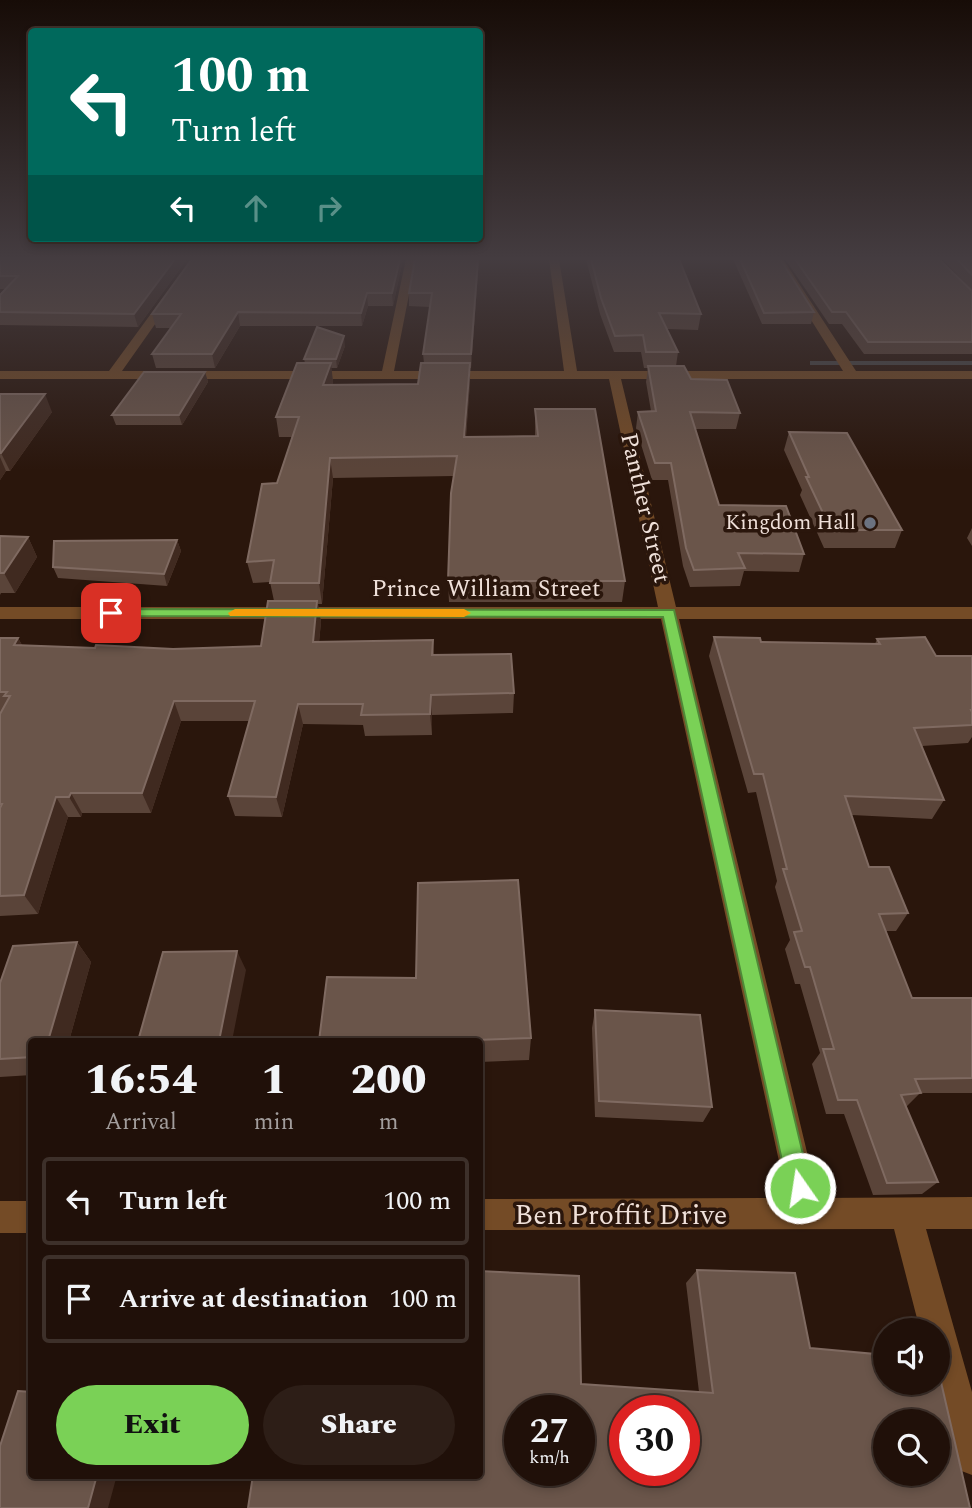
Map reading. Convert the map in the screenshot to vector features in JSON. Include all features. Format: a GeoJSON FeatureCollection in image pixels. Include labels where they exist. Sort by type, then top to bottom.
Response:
{"type":"FeatureCollection","features":[{"type":"Feature","properties":{"kind":"street"},"geometry":{"type":"LineString","coordinates":[[113,375],[146,329]]}},
{"type":"Feature","properties":{"kind":"street"},"geometry":{"type":"LineString","coordinates":[[387,375],[396,329]]}},
{"type":"Feature","properties":{"kind":"street"},"geometry":{"type":"LineString","coordinates":[[564,329],[571,375]]}},
{"type":"Feature","properties":{"kind":"street"},"geometry":{"type":"LineString","coordinates":[[823,329],[852,375]]}},
{"type":"Feature","properties":{"kind":"street"},"geometry":{"type":"LineString","coordinates":[[0,374],[972,375]]}},
{"type":"Feature","properties":{"kind":"street","name":"Panther Street"},"geometry":{"type":"LineString","coordinates":[[614,375],[806,1214]]}},
{"type":"Feature","properties":{"kind":"street","name":"Prince William Street"},"geometry":{"type":"LineString","coordinates":[[0,613],[972,613]]}},
{"type":"Feature","properties":{"kind":"street"},"geometry":{"type":"LineString","coordinates":[[906,1213],[934,1318]]}},
{"type":"Feature","properties":{"kind":"street","name":"Ben Proffit Drive"},"geometry":{"type":"LineString","coordinates":[[483,1215],[972,1213]]}},
{"type":"Feature","properties":{"kind":"street"},"geometry":{"type":"LineString","coordinates":[[0,1217],[28,1217]]}},
{"type":"Feature","properties":{"kind":"street"},"geometry":{"type":"LineString","coordinates":[[950,1375],[972,1457]]}},
{"type":"Feature","properties":{"kind":"building"},"geometry":{"type":"Polygon","coordinates":[[[170,329],[227,329],[212,354],[152,354],[170,329]]]}},
{"type":"Feature","properties":{"kind":"building"},"geometry":{"type":"Polygon","coordinates":[[[316,329],[344,336],[336,359],[304,359],[316,329]]]}},
{"type":"Feature","properties":{"kind":"building"},"geometry":{"type":"Polygon","coordinates":[[[427,329],[473,329],[471,354],[423,354],[427,329]]]}},
{"type":"Feature","properties":{"kind":"building"},"geometry":{"type":"Polygon","coordinates":[[[613,329],[667,329],[678,352],[646,352],[643,335],[615,336],[613,329]]]}},
{"type":"Feature","properties":{"kind":"building"},"geometry":{"type":"Polygon","coordinates":[[[859,329],[972,329],[972,342],[868,342],[859,329]]]}},
{"type":"Feature","properties":{"kind":"building"},"geometry":{"type":"Polygon","coordinates":[[[297,363],[331,363],[323,385],[418,384],[421,363],[470,363],[464,437],[538,436],[535,409],[595,409],[625,581],[448,581],[451,493],[457,456],[330,458],[319,583],[270,583],[274,560],[247,562],[262,484],[277,483],[299,417],[276,417],[297,363]]]}},
{"type":"Feature","properties":{"kind":"building"},"geometry":{"type":"Polygon","coordinates":[[[648,366],[684,366],[691,379],[727,380],[740,413],[690,412],[719,505],[786,506],[804,554],[738,553],[745,568],[694,570],[686,548],[671,463],[655,463],[638,412],[656,411],[648,366]]]}},
{"type":"Feature","properties":{"kind":"building"},"geometry":{"type":"Polygon","coordinates":[[[144,372],[205,372],[179,415],[112,415],[144,372]]]}},
{"type":"Feature","properties":{"kind":"building"},"geometry":{"type":"Polygon","coordinates":[[[0,394],[45,394],[1,453],[0,453],[0,394]]]}},
{"type":"Feature","properties":{"kind":"building"},"geometry":{"type":"Polygon","coordinates":[[[789,432],[847,433],[902,530],[831,530],[806,477],[809,477],[789,432]]]}},
{"type":"Feature","properties":{"kind":"building"},"geometry":{"type":"Polygon","coordinates":[[[0,536],[28,537],[4,573],[0,573],[0,536]]]}},
{"type":"Feature","properties":{"kind":"building"},"geometry":{"type":"Polygon","coordinates":[[[177,540],[164,574],[53,567],[54,541],[177,540]]]}},
{"type":"Feature","properties":{"kind":"building"},"geometry":{"type":"Polygon","coordinates":[[[268,601],[317,601],[313,642],[433,640],[432,655],[511,654],[514,693],[431,695],[430,714],[361,715],[363,704],[298,704],[276,797],[228,796],[255,701],[174,701],[142,793],[71,793],[69,797],[56,797],[24,895],[0,896],[0,714],[10,696],[4,696],[7,692],[0,692],[0,638],[18,638],[14,645],[95,648],[96,645],[173,649],[261,646],[268,601]]]}},
{"type":"Feature","properties":{"kind":"building"},"geometry":{"type":"Polygon","coordinates":[[[714,637],[760,638],[761,642],[880,644],[877,639],[925,637],[936,656],[972,656],[972,725],[914,728],[944,800],[845,796],[869,867],[889,867],[908,913],[879,914],[912,998],[972,998],[972,1078],[915,1079],[921,1093],[901,1095],[938,1182],[887,1183],[857,1100],[838,1100],[823,1049],[834,1049],[810,967],[805,967],[794,932],[802,931],[783,869],[787,869],[763,774],[754,774],[714,637]]]}},
{"type":"Feature","properties":{"kind":"building"},"geometry":{"type":"Polygon","coordinates":[[[518,880],[531,1038],[319,1038],[327,977],[416,978],[418,883],[518,880]]]}},
{"type":"Feature","properties":{"kind":"building"},"geometry":{"type":"Polygon","coordinates":[[[77,942],[49,1038],[28,1038],[28,1057],[0,1059],[0,983],[13,946],[77,942]]]}},
{"type":"Feature","properties":{"kind":"building"},"geometry":{"type":"Polygon","coordinates":[[[237,951],[220,1038],[139,1038],[163,952],[237,951]]]}},
{"type":"Feature","properties":{"kind":"building"},"geometry":{"type":"Polygon","coordinates":[[[595,1010],[700,1015],[712,1107],[599,1101],[595,1010]]]}},
{"type":"Feature","properties":{"kind":"building"},"geometry":{"type":"Polygon","coordinates":[[[697,1270],[795,1273],[810,1348],[873,1354],[873,1395],[944,1395],[947,1409],[873,1409],[873,1486],[950,1486],[950,1421],[970,1508],[248,1508],[252,1479],[483,1479],[483,1271],[579,1276],[581,1384],[713,1393],[697,1270]]]}},
{"type":"Feature","properties":{"kind":"building"},"geometry":{"type":"Polygon","coordinates":[[[18,1391],[28,1392],[28,1479],[96,1479],[88,1508],[0,1508],[0,1446],[18,1391]]]}},
{"type":"Feature","properties":{"kind":"waterway"},"geometry":{"type":"LineString","coordinates":[[813,363],[972,363]]}},
{"type":"Feature","properties":{"kind":"slow traffic"},"geometry":{"type":"LineString","coordinates":[[235,613],[464,613]]}},
{"type":"Feature","properties":{"kind":"place","name":"Kingdom Hall"},"geometry":{"type":"Point","coordinates":[870,523]}},
{"type":"Feature","properties":{"kind":"route"},"geometry":{"type":"LineString","coordinates":[[111,613],[669,613],[800,1188]]}}]}
